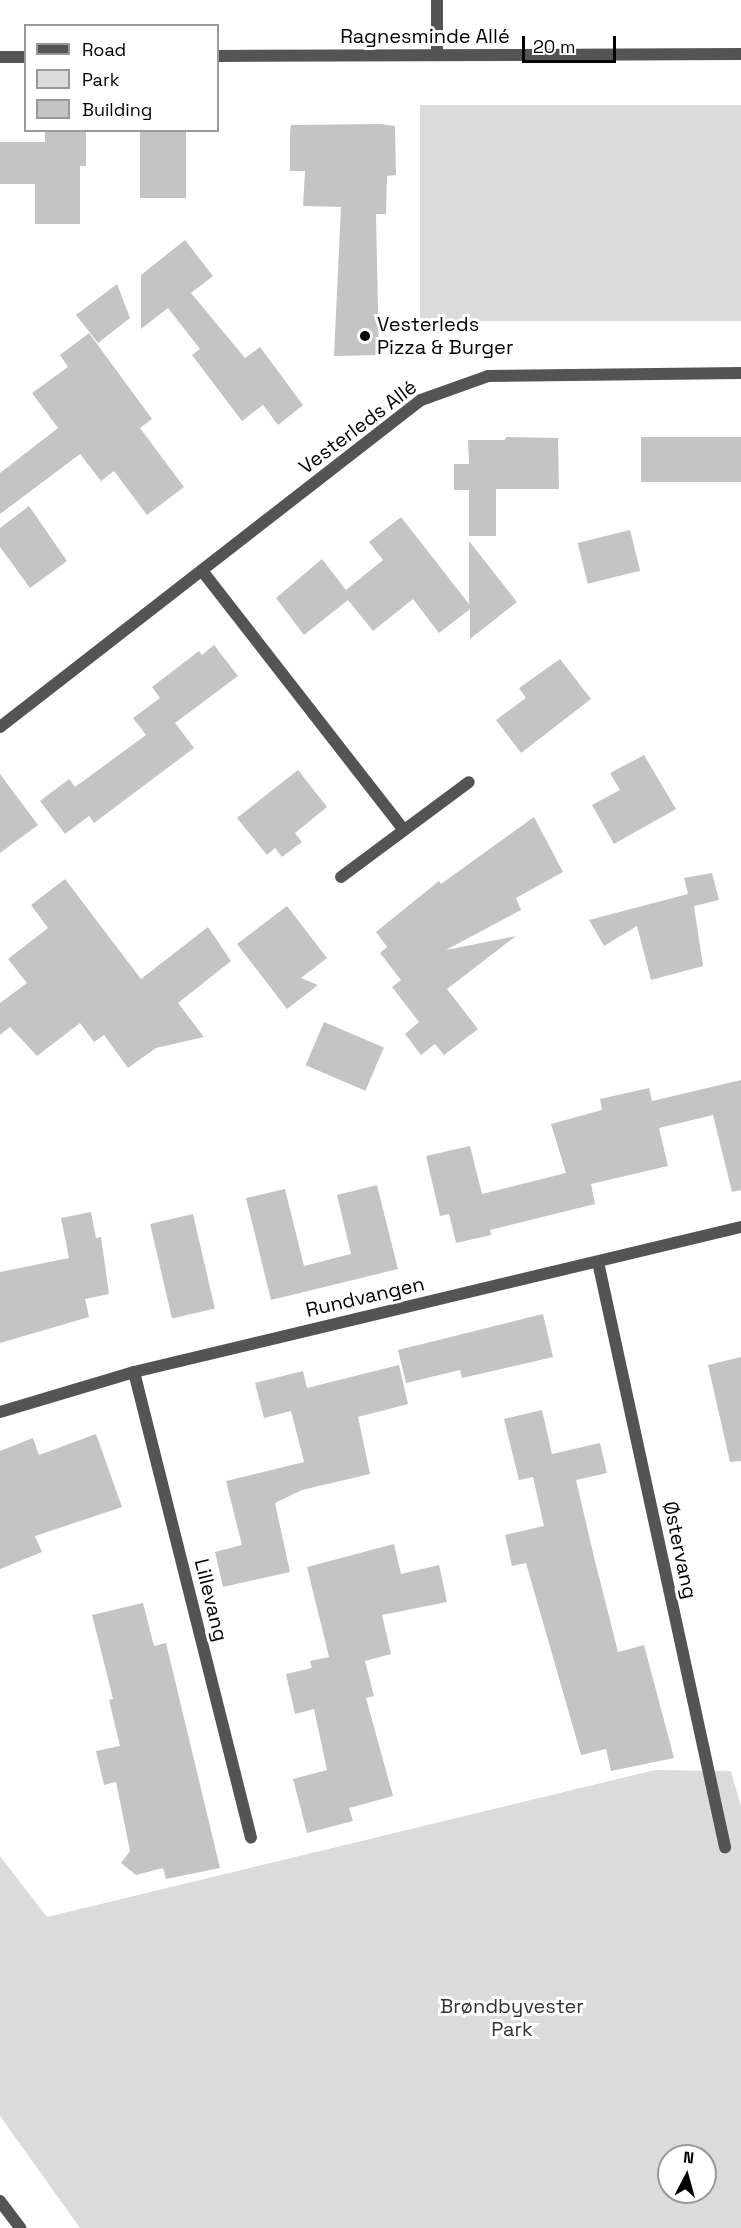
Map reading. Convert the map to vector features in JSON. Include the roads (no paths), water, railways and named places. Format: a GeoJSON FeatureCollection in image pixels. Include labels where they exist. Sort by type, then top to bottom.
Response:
{"type":"FeatureCollection","features":[{"type":"Feature","properties":{"kind":"street"},"geometry":{"type":"LineString","coordinates":[[437,0],[437,55]]}},
{"type":"Feature","properties":{"kind":"street","name":"Ragnesminde Allé"},"geometry":{"type":"LineString","coordinates":[[219,56],[741,54]]}},
{"type":"Feature","properties":{"kind":"street"},"geometry":{"type":"LineString","coordinates":[[0,57],[24,57]]}},
{"type":"Feature","properties":{"kind":"street","name":"Vesterleds Allé"},"geometry":{"type":"LineString","coordinates":[[0,727],[203,572],[421,400],[488,376],[741,373]]}},
{"type":"Feature","properties":{"kind":"street"},"geometry":{"type":"LineString","coordinates":[[203,572],[404,830]]}},
{"type":"Feature","properties":{"kind":"street"},"geometry":{"type":"LineString","coordinates":[[341,877],[469,782]]}},
{"type":"Feature","properties":{"kind":"street","name":"Rundvangen"},"geometry":{"type":"LineString","coordinates":[[0,1412],[134,1372],[741,1227]]}},
{"type":"Feature","properties":{"kind":"street","name":"Østervang"},"geometry":{"type":"LineString","coordinates":[[598,1262],[724,1847]]}},
{"type":"Feature","properties":{"kind":"street","name":"Lillevang"},"geometry":{"type":"LineString","coordinates":[[134,1372],[251,1838]]}},
{"type":"Feature","properties":{"kind":"street"},"geometry":{"type":"LineString","coordinates":[[0,2201],[20,2228]]}},
{"type":"Feature","properties":{"kind":"place","name":"Vesterleds Pizza & Burger"},"geometry":{"type":"Point","coordinates":[365,336]}},
{"type":"Feature","properties":{"kind":"park label","name":"Brøndbyvester Park"},"geometry":{"type":"Point","coordinates":[512,2018]}}]}
